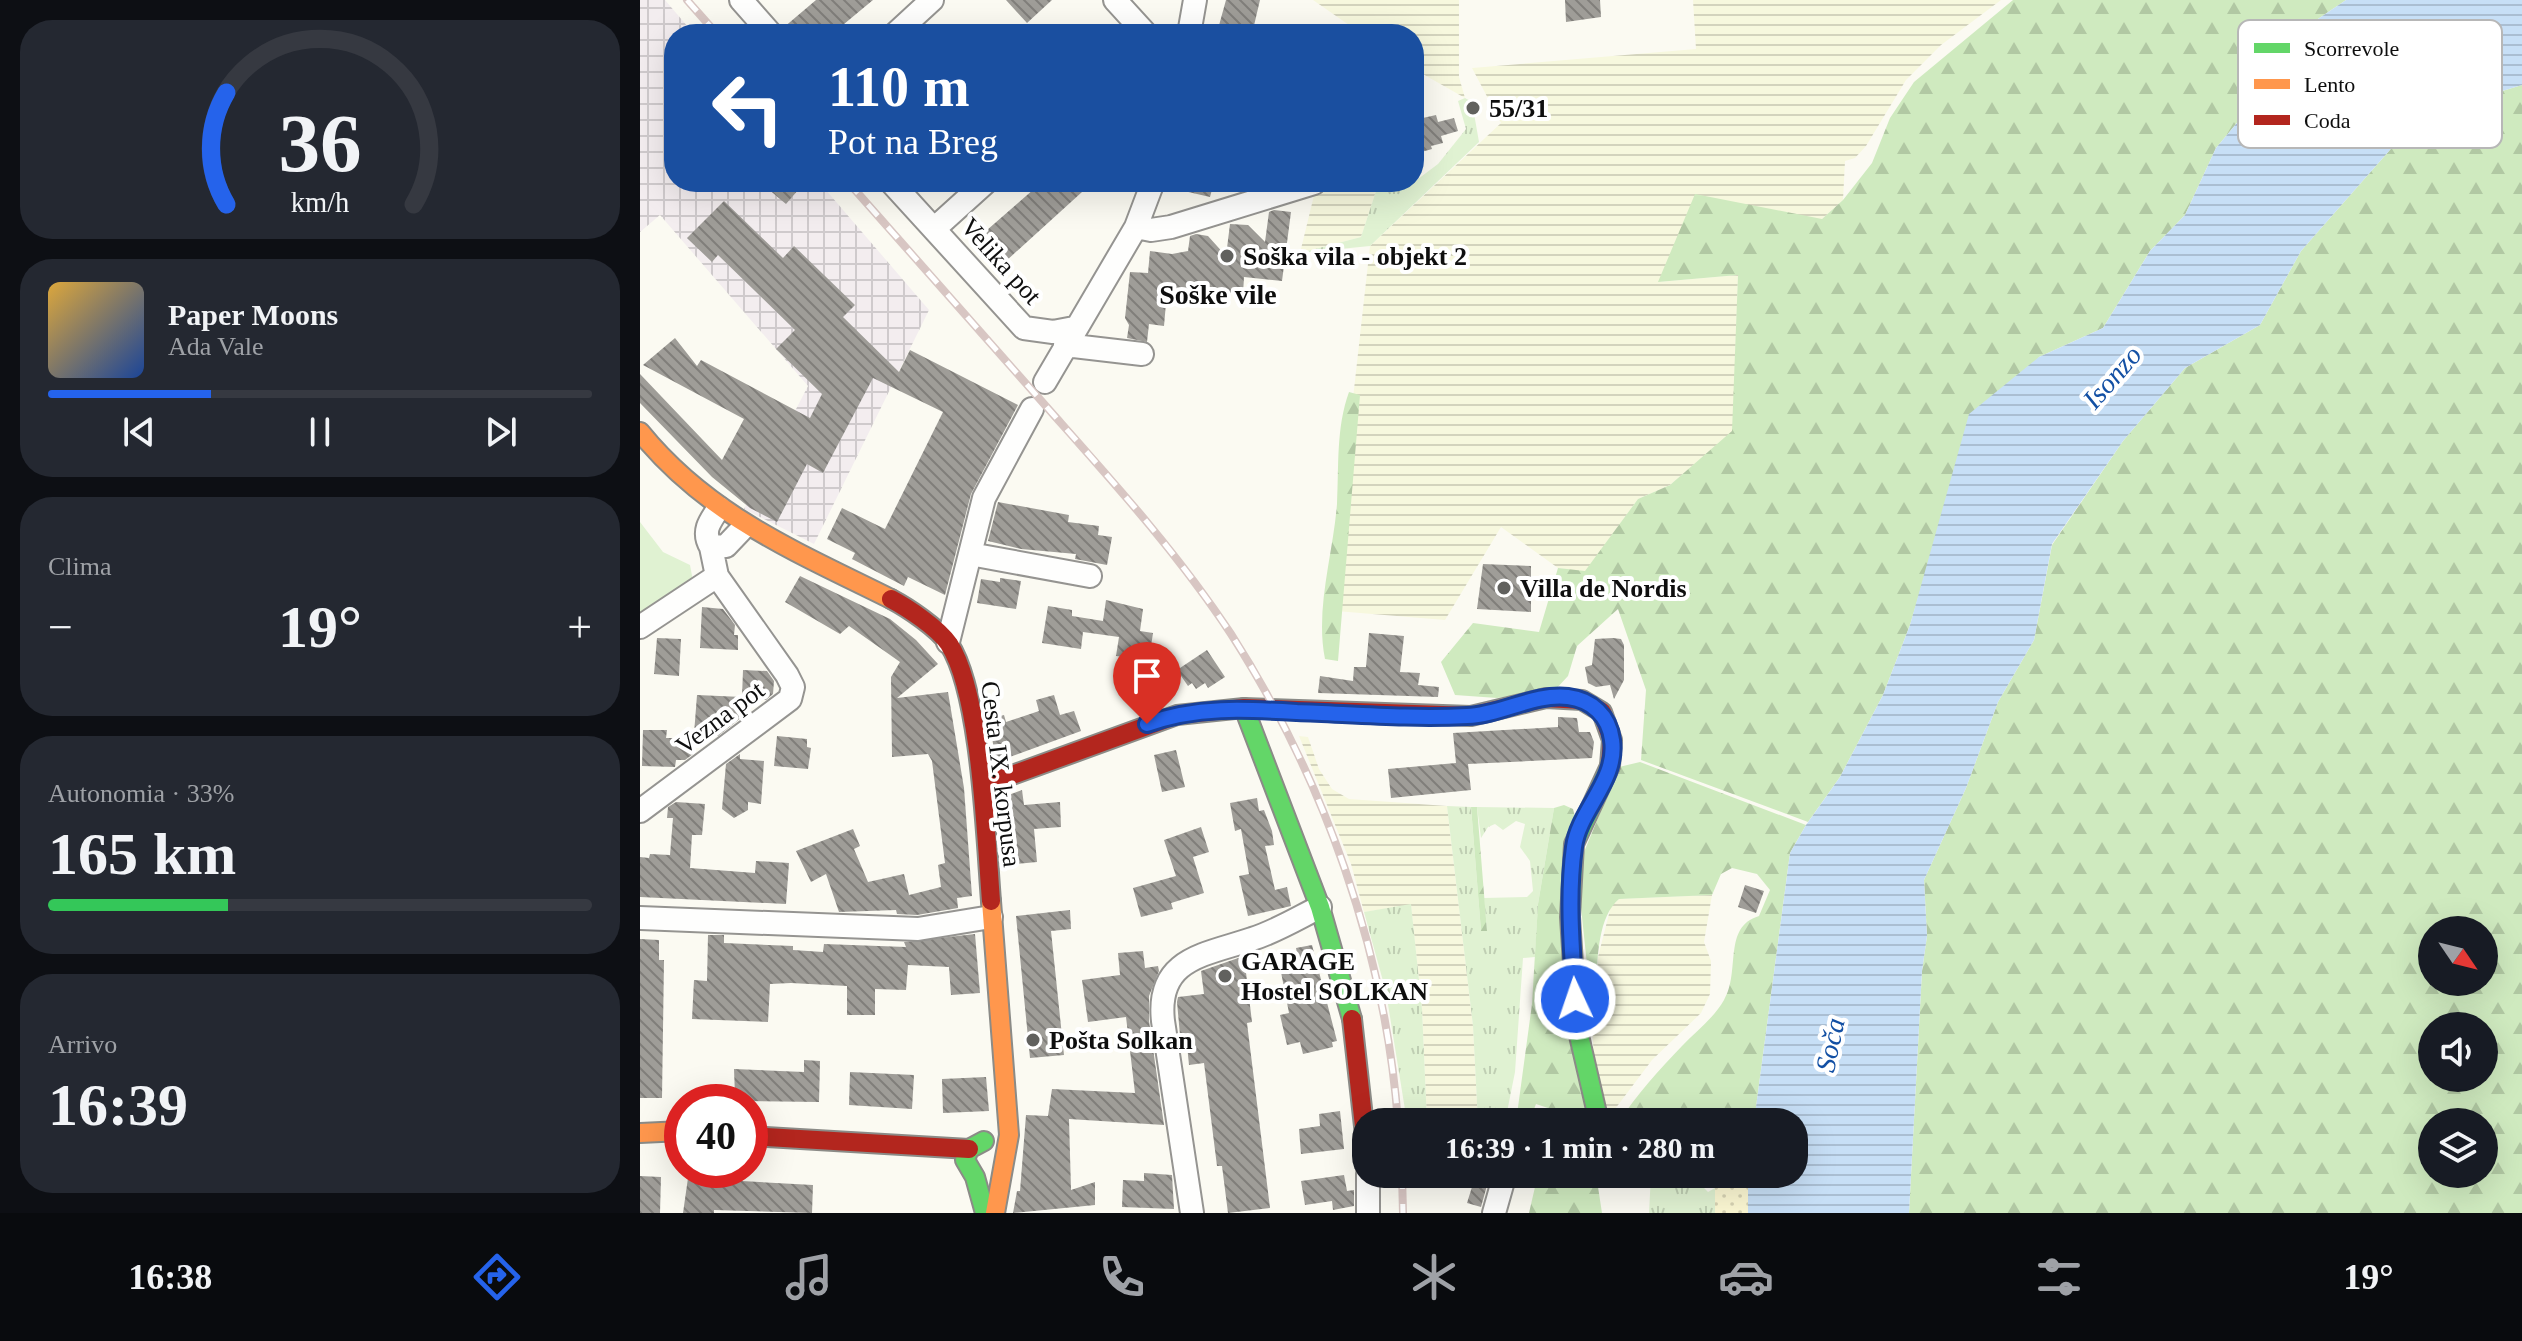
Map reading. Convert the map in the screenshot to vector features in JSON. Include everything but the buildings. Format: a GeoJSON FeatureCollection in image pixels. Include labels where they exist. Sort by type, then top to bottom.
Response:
{"type":"FeatureCollection","features":[{"type":"Feature","properties":{"kind":"street"},"geometry":{"type":"LineString","coordinates":[[741,0],[762,24]]}},
{"type":"Feature","properties":{"kind":"street"},"geometry":{"type":"LineString","coordinates":[[906,24],[932,0]]}},
{"type":"Feature","properties":{"kind":"street"},"geometry":{"type":"LineString","coordinates":[[1115,0],[1137,24]]}},
{"type":"Feature","properties":{"kind":"street"},"geometry":{"type":"LineString","coordinates":[[1191,24],[1195,0]]}},
{"type":"Feature","properties":{"kind":"street","name":"Velika pot"},"geometry":{"type":"LineString","coordinates":[[900,192],[1024,328],[1142,354]]}},
{"type":"Feature","properties":{"kind":"street","name":"Velika pot"},"geometry":{"type":"LineString","coordinates":[[934,229],[975,192]]}},
{"type":"Feature","properties":{"kind":"street"},"geometry":{"type":"LineString","coordinates":[[1045,382],[1136,227],[1149,192]]}},
{"type":"Feature","properties":{"kind":"street"},"geometry":{"type":"LineString","coordinates":[[1136,227],[1151,230],[1171,227],[1285,192]]}},
{"type":"Feature","properties":{"kind":"street"},"geometry":{"type":"LineString","coordinates":[[948,642],[984,498],[1032,409]]}},
{"type":"Feature","properties":{"kind":"street","name":"Cesta IX. korpusa"},"geometry":{"type":"LineString","coordinates":[[640,432],[661,458],[745,526],[900,604],[948,642],[963,672],[982,786],[1009,1135],[1002,1151],[1004,1163],[999,1174],[1001,1189],[995,1213]]}},
{"type":"Feature","properties":{"kind":"street"},"geometry":{"type":"LineString","coordinates":[[640,627],[717,576],[706,538],[707,525],[719,508]]}},
{"type":"Feature","properties":{"kind":"street"},"geometry":{"type":"LineString","coordinates":[[711,547],[726,546],[745,526]]}},
{"type":"Feature","properties":{"kind":"street"},"geometry":{"type":"LineString","coordinates":[[970,554],[1090,576]]}},
{"type":"Feature","properties":{"kind":"street","name":"Vezna pot"},"geometry":{"type":"LineString","coordinates":[[640,811],[790,699],[793,687],[787,675],[717,576]]}},
{"type":"Feature","properties":{"kind":"street"},"geometry":{"type":"LineString","coordinates":[[982,786],[1167,717],[1244,708],[1471,716],[1546,698],[1582,700],[1602,712],[1612,740],[1609,773],[1574,844],[1570,917],[1577,1027],[1596,1108]]}},
{"type":"Feature","properties":{"kind":"street"},"geometry":{"type":"LineString","coordinates":[[1244,708],[1320,907],[1355,1029],[1363,1108]]}},
{"type":"Feature","properties":{"kind":"street"},"geometry":{"type":"LineString","coordinates":[[1192,1213],[1163,1021],[1161,1001],[1168,982],[1182,964],[1203,953],[1255,939],[1320,907]]}},
{"type":"Feature","properties":{"kind":"street"},"geometry":{"type":"LineString","coordinates":[[640,918],[918,929],[991,917]]}},
{"type":"Feature","properties":{"kind":"street"},"geometry":{"type":"LineString","coordinates":[[985,1213],[974,1158],[1006,1099]]}},
{"type":"Feature","properties":{"kind":"street"},"geometry":{"type":"LineString","coordinates":[[640,1133],[664,1132]]}},
{"type":"Feature","properties":{"kind":"street"},"geometry":{"type":"LineString","coordinates":[[768,1137],[921,1147],[974,1158],[988,1179],[999,1174]]}},
{"type":"Feature","properties":{"kind":"street"},"geometry":{"type":"LineString","coordinates":[[974,1158],[994,1143],[1002,1151]]}},
{"type":"Feature","properties":{"kind":"street"},"geometry":{"type":"LineString","coordinates":[[1368,1188],[1368,1213]]}},
{"type":"Feature","properties":{"kind":"street"},"geometry":{"type":"LineString","coordinates":[[1494,1213],[1501,1188]]}},
{"type":"Feature","properties":{"kind":"shaded area"},"geometry":{"type":"Polygon","coordinates":[[[640,0],[665,0],[685,24],[664,24],[664,192],[828,192],[929,310],[814,544],[744,509],[808,386],[660,215],[640,232],[640,0]]]}},
{"type":"Feature","properties":{"kind":"green space"},"geometry":{"type":"Polygon","coordinates":[[[1313,0],[1459,0],[1459,77],[1465,98],[1424,75],[1424,24],[1348,24],[1313,0]]]}},
{"type":"Feature","properties":{"kind":"green space"},"geometry":{"type":"Polygon","coordinates":[[[1693,0],[2001,0],[1941,45],[1906,80],[1866,146],[1855,158],[1845,161],[1843,200],[1822,219],[1670,256],[1659,282],[1738,275],[1733,431],[1670,485],[1638,499],[1585,572],[1558,568],[1501,527],[1445,620],[1324,610],[1344,479],[1370,246],[1501,123],[1472,68],[1696,49],[1693,0]]]}},
{"type":"Feature","properties":{"kind":"green space"},"geometry":{"type":"Polygon","coordinates":[[[2013,0],[2346,0],[2316,20],[2238,20],[2238,122],[2216,148],[2185,215],[2150,251],[2103,328],[2039,357],[1931,554],[1910,625],[1883,695],[1840,777],[1808,822],[1641,760],[1646,690],[1618,609],[1577,646],[1568,676],[1556,689],[1497,698],[1455,695],[1441,662],[1473,623],[1539,632],[1558,568],[1585,571],[1638,499],[1670,485],[1732,431],[1738,275],[1658,282],[1695,194],[1822,219],[1843,200],[1872,163],[1890,118],[1914,82],[2013,0]]]}},
{"type":"Feature","properties":{"kind":"green space"},"geometry":{"type":"Polygon","coordinates":[[[2522,85],[2522,1213],[1909,1213],[1922,971],[1927,936],[1924,880],[1966,788],[1998,702],[2034,640],[2052,545],[2123,441],[2185,368],[2260,325],[2301,251],[2392,148],[2502,148],[2502,91],[2522,85]]]}},
{"type":"Feature","properties":{"kind":"green space"},"geometry":{"type":"Polygon","coordinates":[[[1465,98],[1472,102],[1479,142],[1370,246],[1300,253],[1361,237],[1376,192],[1424,192],[1424,174],[1438,164],[1466,129],[1458,101],[1465,98]]]}},
{"type":"Feature","properties":{"kind":"green space"},"geometry":{"type":"Polygon","coordinates":[[[1315,192],[1376,192],[1361,237],[1300,253],[1315,192]]]}},
{"type":"Feature","properties":{"kind":"green space"},"geometry":{"type":"Polygon","coordinates":[[[1349,392],[1360,395],[1338,661],[1325,659],[1322,621],[1337,504],[1340,433],[1349,392]]]}},
{"type":"Feature","properties":{"kind":"green space"},"geometry":{"type":"Polygon","coordinates":[[[640,522],[663,552],[690,565],[693,581],[640,624],[640,522]]]}},
{"type":"Feature","properties":{"kind":"green space"},"geometry":{"type":"Polygon","coordinates":[[[1299,736],[1308,737],[1319,769],[1332,789],[1349,799],[1447,806],[1473,1026],[1477,1108],[1426,1108],[1422,1009],[1411,905],[1364,912],[1351,864],[1299,736]]]}},
{"type":"Feature","properties":{"kind":"green space"},"geometry":{"type":"Polygon","coordinates":[[[1640,762],[1806,825],[1790,853],[1756,1108],[1629,1108],[1657,1073],[1720,1007],[1729,989],[1740,930],[1759,916],[1770,890],[1757,874],[1732,868],[1721,874],[1712,895],[1619,899],[1603,926],[1596,983],[1589,984],[1577,869],[1619,767],[1640,762]]]}},
{"type":"Feature","properties":{"kind":"green space"},"geometry":{"type":"Polygon","coordinates":[[[1564,805],[1573,809],[1575,817],[1586,1108],[1548,1108],[1536,1104],[1534,1108],[1518,1108],[1532,1004],[1538,904],[1554,808],[1564,805]]]}},
{"type":"Feature","properties":{"kind":"green space"},"geometry":{"type":"Polygon","coordinates":[[[1447,806],[1471,807],[1481,931],[1487,930],[1484,898],[1527,897],[1533,891],[1530,861],[1520,847],[1525,824],[1516,821],[1503,830],[1495,824],[1488,827],[1481,838],[1477,807],[1554,808],[1538,904],[1535,957],[1523,958],[1515,1072],[1508,1108],[1477,1108],[1473,1026],[1447,806]]]}},
{"type":"Feature","properties":{"kind":"green space"},"geometry":{"type":"Polygon","coordinates":[[[1471,807],[1477,807],[1487,931],[1481,931],[1471,807]]]}},
{"type":"Feature","properties":{"kind":"green space"},"geometry":{"type":"Polygon","coordinates":[[[1712,895],[1704,942],[1711,961],[1710,994],[1701,1013],[1652,1060],[1616,1108],[1603,1108],[1597,1100],[1589,984],[1596,982],[1598,957],[1611,906],[1619,899],[1712,895]]]}},
{"type":"Feature","properties":{"kind":"green space"},"geometry":{"type":"Polygon","coordinates":[[[1411,904],[1422,1009],[1426,1108],[1405,1108],[1386,992],[1364,912],[1411,904]]]}},
{"type":"Feature","properties":{"kind":"green space"},"geometry":{"type":"Polygon","coordinates":[[[1535,1188],[1598,1188],[1602,1213],[1529,1213],[1535,1188]]]}},
{"type":"Feature","properties":{"kind":"green space"},"geometry":{"type":"Polygon","coordinates":[[[1650,1188],[1704,1188],[1708,1192],[1715,1188],[1715,1213],[1649,1213],[1650,1188]]]}},
{"type":"Feature","properties":{"kind":"sand"},"geometry":{"type":"Polygon","coordinates":[[[1715,1188],[1748,1188],[1748,1213],[1715,1213],[1715,1188]]]}},
{"type":"Feature","properties":{"kind":"water"},"geometry":{"type":"Polygon","coordinates":[[[2346,0],[2522,0],[2522,85],[2502,91],[2502,20],[2316,20],[2346,0]]]}},
{"type":"Feature","properties":{"kind":"water"},"geometry":{"type":"Polygon","coordinates":[[[2238,122],[2238,148],[2392,148],[2301,251],[2260,325],[2185,368],[2123,441],[2052,544],[2034,640],[1998,702],[1966,788],[1924,880],[1927,936],[1922,971],[1909,1213],[1748,1213],[1748,1188],[1808,1188],[1808,1108],[1756,1108],[1790,853],[1840,777],[1883,695],[1910,625],[1969,414],[2039,357],[2103,328],[2150,251],[2185,215],[2216,148],[2238,122]]]}},
{"type":"Feature","properties":{"kind":"railway"},"geometry":{"type":"LineString","coordinates":[[687,0],[708,24]]}},
{"type":"Feature","properties":{"kind":"railway"},"geometry":{"type":"LineString","coordinates":[[857,192],[1146,520],[1211,605],[1264,690],[1321,807],[1364,930],[1380,994],[1396,1108]]}},
{"type":"Feature","properties":{"kind":"railway"},"geometry":{"type":"LineString","coordinates":[[1402,1188],[1403,1213]]}},
{"type":"Feature","properties":{"kind":"traffic: fast"},"geometry":{"type":"LineString","coordinates":[[1244,708],[1320,907],[1352,1019]]}},
{"type":"Feature","properties":{"kind":"traffic: fast"},"geometry":{"type":"LineString","coordinates":[[1596,1108],[1577,1027],[1570,917],[1574,844],[1610,766]]}},
{"type":"Feature","properties":{"kind":"traffic: fast"},"geometry":{"type":"LineString","coordinates":[[984,1141],[969,1149],[965,1160],[975,1177],[985,1213]]}},
{"type":"Feature","properties":{"kind":"traffic: slow"},"geometry":{"type":"LineString","coordinates":[[640,432],[666,461],[725,509],[788,548],[891,599]]}},
{"type":"Feature","properties":{"kind":"traffic: slow"},"geometry":{"type":"LineString","coordinates":[[991,901],[1009,1135],[995,1213]]}},
{"type":"Feature","properties":{"kind":"traffic: slow"},"geometry":{"type":"LineString","coordinates":[[640,1133],[664,1132]]}},
{"type":"Feature","properties":{"kind":"traffic: jam"},"geometry":{"type":"LineString","coordinates":[[891,599],[938,631],[949,644],[960,667],[980,768],[991,901]]}},
{"type":"Feature","properties":{"kind":"traffic: jam"},"geometry":{"type":"LineString","coordinates":[[982,786],[1177,715],[1244,708],[1471,716],[1546,698],[1582,700],[1602,712],[1612,740],[1610,766]]}},
{"type":"Feature","properties":{"kind":"traffic: jam"},"geometry":{"type":"LineString","coordinates":[[1352,1019],[1362,1108]]}},
{"type":"Feature","properties":{"kind":"traffic: jam"},"geometry":{"type":"LineString","coordinates":[[768,1137],[969,1149]]}},
{"type":"Feature","properties":{"kind":"place","name":"55/31"},"geometry":{"type":"Point","coordinates":[1473,108]}},
{"type":"Feature","properties":{"kind":"place","name":"Soška vila - objekt 2"},"geometry":{"type":"Point","coordinates":[1227,256]}},
{"type":"Feature","properties":{"kind":"place","name":"Villa de Nordis"},"geometry":{"type":"Point","coordinates":[1504,588]}},
{"type":"Feature","properties":{"kind":"place","name":"GARAGE Hostel SOLKAN"},"geometry":{"type":"Point","coordinates":[1225,976]}},
{"type":"Feature","properties":{"kind":"place","name":"Pošta Solkan"},"geometry":{"type":"Point","coordinates":[1033,1040]}},
{"type":"Feature","properties":{"kind":"district","name":"Soške vile"},"geometry":{"type":"Point","coordinates":[1218,294]}},
{"type":"Feature","properties":{"kind":"route"},"geometry":{"type":"LineString","coordinates":[[1147,724],[1167,717],[1244,708],[1471,716],[1546,698],[1567,697],[1582,700],[1602,712],[1612,740],[1609,773],[1574,844],[1570,917],[1575,999]]}},
{"type":"Feature","properties":{"kind":"water label","name":"Isonzo"},"geometry":{"type":"Point","coordinates":[2112,377]}},
{"type":"Feature","properties":{"kind":"water label","name":"Soča"},"geometry":{"type":"Point","coordinates":[1830,1045]}}]}
